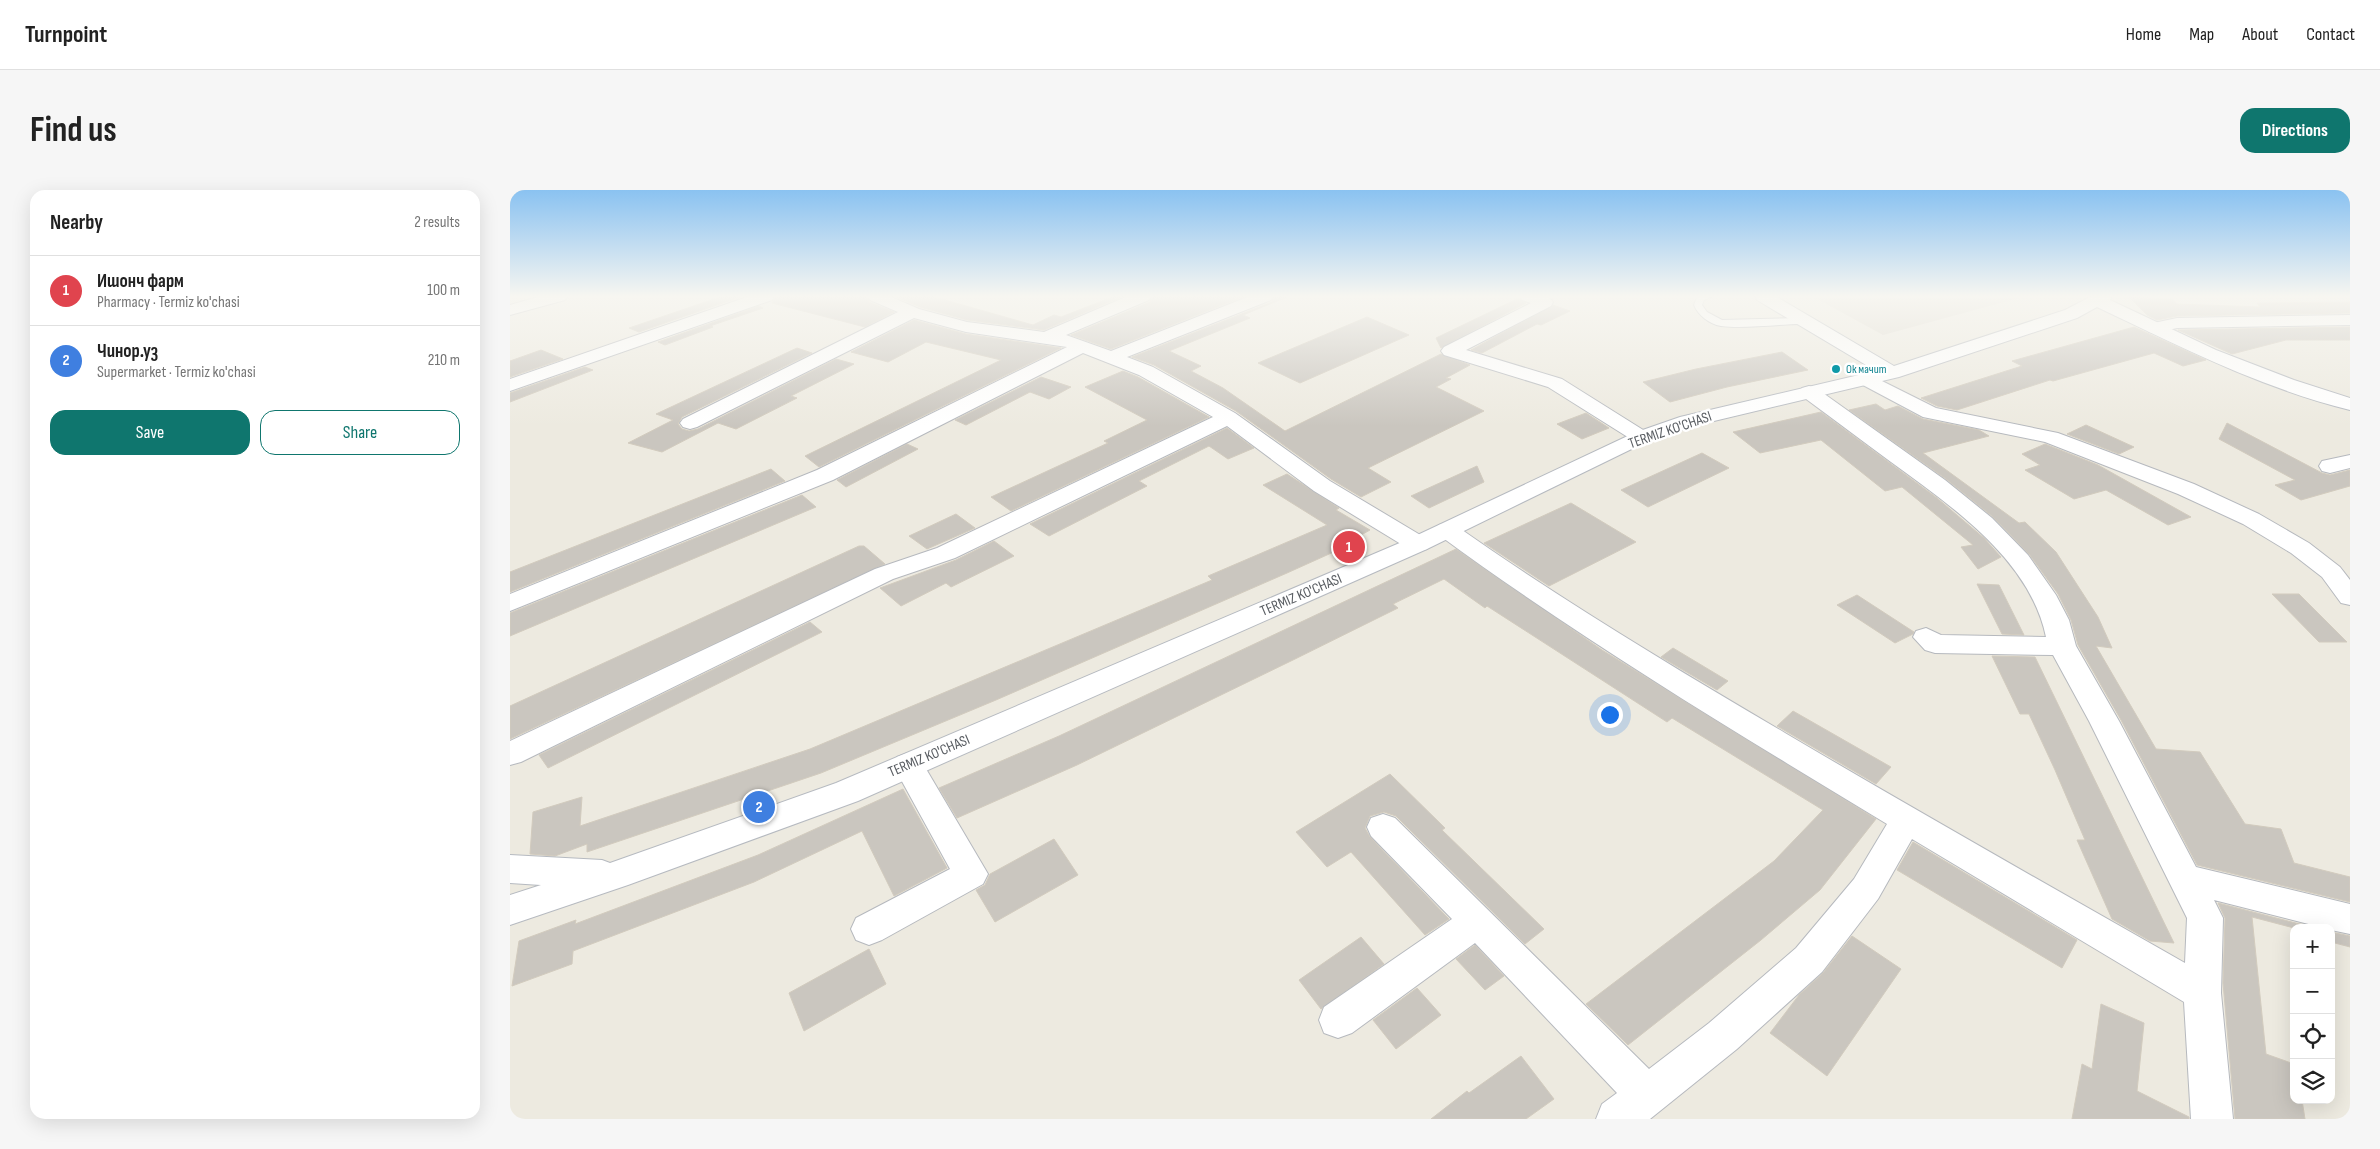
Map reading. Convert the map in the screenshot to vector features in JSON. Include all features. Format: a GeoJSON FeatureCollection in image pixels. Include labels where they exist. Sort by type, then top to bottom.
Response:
{"type":"FeatureCollection","features":[{"type":"Feature","properties":{"kind":"street"},"geometry":{"type":"LineString","coordinates":[[510,386],[643,339]]}},
{"type":"Feature","properties":{"kind":"street"},"geometry":{"type":"LineString","coordinates":[[690,423],[860,339]]}},
{"type":"Feature","properties":{"kind":"street"},"geometry":{"type":"LineString","coordinates":[[1062,339],[1146,370],[1228,417],[1322,486],[1418,544]]}},
{"type":"Feature","properties":{"kind":"street"},"geometry":{"type":"LineString","coordinates":[[1112,357],[1156,339]]}},
{"type":"Feature","properties":{"kind":"street"},"geometry":{"type":"LineString","coordinates":[[1473,339],[1450,351],[1555,383],[1640,437]]}},
{"type":"Feature","properties":{"kind":"street"},"geometry":{"type":"LineString","coordinates":[[1834,339],[1892,373]]}},
{"type":"Feature","properties":{"kind":"street","name":"TERMIZ KO'CHASI"},"geometry":{"type":"LineString","coordinates":[[510,910],[616,875],[847,792],[1418,544],[1640,437],[1687,421],[1868,380],[1994,339]]}},
{"type":"Feature","properties":{"kind":"street"},"geometry":{"type":"LineString","coordinates":[[2179,339],[2209,354],[2287,384],[2350,404]]}},
{"type":"Feature","properties":{"kind":"street"},"geometry":{"type":"LineString","coordinates":[[510,603],[825,475],[1082,346]]}},
{"type":"Feature","properties":{"kind":"street"},"geometry":{"type":"LineString","coordinates":[[1868,380],[1930,413],[2051,437],[2186,489],[2251,519],[2300,548],[2331,572],[2350,597]]}},
{"type":"Feature","properties":{"kind":"street"},"geometry":{"type":"LineString","coordinates":[[1809,392],[1937,485],[1984,522],[2019,560],[2043,595],[2056,620],[2062,646],[2206,918],[2202,993],[2212,1119]]}},
{"type":"Feature","properties":{"kind":"street"},"geometry":{"type":"LineString","coordinates":[[510,754],[884,574],[946,553],[1228,417]]}},
{"type":"Feature","properties":{"kind":"street"},"geometry":{"type":"LineString","coordinates":[[1447,530],[1574,619],[1906,821],[2202,993]]}},
{"type":"Feature","properties":{"kind":"street"},"geometry":{"type":"LineString","coordinates":[[1926,637],[1935,644],[2062,646]]}},
{"type":"Feature","properties":{"kind":"street"},"geometry":{"type":"LineString","coordinates":[[869,930],[971,874],[908,765]]}},
{"type":"Feature","properties":{"kind":"street"},"geometry":{"type":"LineString","coordinates":[[1618,1119],[1723,1036],[1809,960],[1866,889],[1906,821]]}},
{"type":"Feature","properties":{"kind":"street"},"geometry":{"type":"LineString","coordinates":[[1383,827],[1647,1096]]}},
{"type":"Feature","properties":{"kind":"street"},"geometry":{"type":"LineString","coordinates":[[510,869],[616,875]]}},
{"type":"Feature","properties":{"kind":"street"},"geometry":{"type":"LineString","coordinates":[[2186,879],[2350,919]]}},
{"type":"Feature","properties":{"kind":"street"},"geometry":{"type":"LineString","coordinates":[[1338,1020],[1477,921]]}},
{"type":"Feature","properties":{"kind":"building"},"geometry":{"type":"Polygon","coordinates":[[[665,339],[680,339],[665,345],[658,342],[665,339]]]}},
{"type":"Feature","properties":{"kind":"building"},"geometry":{"type":"Polygon","coordinates":[[[876,339],[1002,339],[1061,348],[819,467],[805,456],[1001,360],[926,342],[888,362],[851,352],[876,339]]]}},
{"type":"Feature","properties":{"kind":"building"},"geometry":{"type":"Polygon","coordinates":[[[1083,339],[1135,339],[1111,349],[1083,339]]]}},
{"type":"Feature","properties":{"kind":"building"},"geometry":{"type":"Polygon","coordinates":[[[1177,339],[1198,339],[1169,351],[1201,366],[1191,371],[1223,388],[1285,431],[1441,354],[1470,365],[1446,378],[1451,379],[1436,387],[1484,411],[1368,468],[1391,482],[1361,497],[1331,479],[1236,411],[1154,365],[1132,357],[1177,339]]]}},
{"type":"Feature","properties":{"kind":"building"},"geometry":{"type":"Polygon","coordinates":[[[1314,339],[1399,339],[1300,383],[1258,363],[1314,339]]]}},
{"type":"Feature","properties":{"kind":"building"},"geometry":{"type":"Polygon","coordinates":[[[1437,339],[1457,339],[1441,348],[1437,339]]]}},
{"type":"Feature","properties":{"kind":"building"},"geometry":{"type":"Polygon","coordinates":[[[1490,339],[1508,339],[1482,353],[1471,350],[1490,339]]]}},
{"type":"Feature","properties":{"kind":"building"},"geometry":{"type":"Polygon","coordinates":[[[2090,339],[2161,339],[2206,360],[2183,366],[2154,353],[2053,381],[2050,380],[1957,410],[1937,406],[1921,398],[2022,366],[2012,361],[2090,339]]]}},
{"type":"Feature","properties":{"kind":"building"},"geometry":{"type":"Polygon","coordinates":[[[2199,339],[2350,339],[2286,340],[2232,354],[2199,339]]]}},
{"type":"Feature","properties":{"kind":"building"},"geometry":{"type":"Polygon","coordinates":[[[797,348],[812,353],[682,417],[678,424],[682,429],[689,431],[698,429],[836,359],[854,364],[791,396],[797,398],[736,429],[718,423],[662,452],[628,443],[673,420],[656,414],[797,348]]]}},
{"type":"Feature","properties":{"kind":"building"},"geometry":{"type":"Polygon","coordinates":[[[541,350],[563,359],[510,377],[510,361],[541,350]]]}},
{"type":"Feature","properties":{"kind":"building"},"geometry":{"type":"Polygon","coordinates":[[[1782,352],[1808,370],[1727,387],[1670,402],[1643,382],[1696,369],[1782,352]]]}},
{"type":"Feature","properties":{"kind":"building"},"geometry":{"type":"Polygon","coordinates":[[[585,367],[593,370],[510,402],[510,393],[585,367]]]}},
{"type":"Feature","properties":{"kind":"building"},"geometry":{"type":"Polygon","coordinates":[[[1123,371],[1138,377],[1209,417],[1011,511],[991,497],[1108,443],[1104,441],[1147,420],[1085,387],[1123,371]]]}},
{"type":"Feature","properties":{"kind":"building"},"geometry":{"type":"Polygon","coordinates":[[[1041,377],[1071,387],[1049,399],[1030,392],[966,425],[955,420],[1041,377]]]}},
{"type":"Feature","properties":{"kind":"building"},"geometry":{"type":"Polygon","coordinates":[[[1876,404],[1885,410],[1898,406],[1923,419],[1979,430],[1989,436],[1923,453],[2019,523],[2025,522],[2056,552],[2098,617],[2112,648],[2096,646],[2156,749],[2200,752],[2245,824],[2281,829],[2294,863],[2350,877],[2350,902],[2197,865],[2121,720],[2078,645],[2071,620],[2058,594],[2029,554],[1993,517],[1946,479],[1849,410],[1876,404]]]}},
{"type":"Feature","properties":{"kind":"building"},"geometry":{"type":"Polygon","coordinates":[[[1821,412],[1937,498],[1984,538],[2001,557],[1978,569],[1961,547],[1973,545],[1902,487],[1885,491],[1821,440],[1760,453],[1733,432],[1821,412]]]}},
{"type":"Feature","properties":{"kind":"building"},"geometry":{"type":"Polygon","coordinates":[[[1586,413],[1609,428],[1582,439],[1557,424],[1586,413]]]}},
{"type":"Feature","properties":{"kind":"building"},"geometry":{"type":"Polygon","coordinates":[[[2227,423],[2322,473],[2330,475],[2350,470],[2350,486],[2301,500],[2275,485],[2295,480],[2219,439],[2227,423]]]}},
{"type":"Feature","properties":{"kind":"building"},"geometry":{"type":"Polygon","coordinates":[[[2086,425],[2134,447],[2119,454],[2067,434],[2086,425]]]}},
{"type":"Feature","properties":{"kind":"building"},"geometry":{"type":"Polygon","coordinates":[[[1227,428],[1254,448],[1228,459],[1209,446],[1139,481],[1147,486],[1049,536],[1030,524],[1227,428]]]}},
{"type":"Feature","properties":{"kind":"building"},"geometry":{"type":"Polygon","coordinates":[[[907,444],[918,449],[846,487],[837,480],[907,444]]]}},
{"type":"Feature","properties":{"kind":"building"},"geometry":{"type":"Polygon","coordinates":[[[2045,444],[2098,465],[2191,517],[2168,525],[2106,490],[2074,499],[2025,470],[2040,465],[2022,454],[2045,444]]]}},
{"type":"Feature","properties":{"kind":"building"},"geometry":{"type":"Polygon","coordinates":[[[1702,453],[1729,468],[1648,507],[1621,490],[1702,453]]]}},
{"type":"Feature","properties":{"kind":"building"},"geometry":{"type":"Polygon","coordinates":[[[1477,466],[1484,482],[1429,508],[1411,496],[1477,466]]]}},
{"type":"Feature","properties":{"kind":"building"},"geometry":{"type":"Polygon","coordinates":[[[771,469],[785,481],[510,592],[510,572],[771,469]]]}},
{"type":"Feature","properties":{"kind":"building"},"geometry":{"type":"Polygon","coordinates":[[[1287,474],[1339,508],[1336,510],[1370,530],[1336,549],[1338,550],[1287,573],[996,700],[821,773],[587,852],[587,844],[555,856],[530,854],[533,812],[582,797],[580,826],[810,749],[1212,580],[1208,576],[1327,525],[1263,485],[1287,474]]]}},
{"type":"Feature","properties":{"kind":"building"},"geometry":{"type":"Polygon","coordinates":[[[802,495],[816,507],[510,636],[510,613],[802,495]]]}},
{"type":"Feature","properties":{"kind":"building"},"geometry":{"type":"Polygon","coordinates":[[[1571,503],[1636,542],[1549,586],[1484,543],[1571,503]]]}},
{"type":"Feature","properties":{"kind":"building"},"geometry":{"type":"Polygon","coordinates":[[[956,514],[975,528],[927,549],[909,536],[956,514]]]}},
{"type":"Feature","properties":{"kind":"building"},"geometry":{"type":"Polygon","coordinates":[[[994,541],[1014,556],[951,587],[946,583],[901,606],[880,588],[956,560],[994,541]]]}},
{"type":"Feature","properties":{"kind":"building"},"geometry":{"type":"Polygon","coordinates":[[[859,546],[864,546],[885,564],[510,739],[510,706],[859,546]]]}},
{"type":"Feature","properties":{"kind":"building"},"geometry":{"type":"Polygon","coordinates":[[[1456,549],[1602,650],[1876,819],[1820,890],[1761,940],[1628,1045],[1586,1004],[1774,861],[1823,810],[1672,718],[1667,722],[1487,606],[1485,608],[1444,579],[1393,604],[1398,608],[1293,660],[1077,765],[957,818],[939,788],[1059,736],[1456,549]]]}},
{"type":"Feature","properties":{"kind":"building"},"geometry":{"type":"Polygon","coordinates":[[[1977,584],[1999,585],[2024,635],[2002,634],[1977,584]]]}},
{"type":"Feature","properties":{"kind":"building"},"geometry":{"type":"Polygon","coordinates":[[[2272,594],[2299,594],[2347,642],[2319,642],[2272,594]]]}},
{"type":"Feature","properties":{"kind":"building"},"geometry":{"type":"Polygon","coordinates":[[[1857,595],[1914,632],[1913,634],[1895,643],[1837,605],[1857,595]]]}},
{"type":"Feature","properties":{"kind":"building"},"geometry":{"type":"Polygon","coordinates":[[[810,622],[822,632],[548,768],[539,755],[810,622]]]}},
{"type":"Feature","properties":{"kind":"building"},"geometry":{"type":"Polygon","coordinates":[[[1673,648],[1728,681],[1717,690],[1661,657],[1673,648]]]}},
{"type":"Feature","properties":{"kind":"building"},"geometry":{"type":"Polygon","coordinates":[[[1992,656],[2035,657],[2174,943],[2150,941],[2112,919],[2077,840],[2085,840],[2055,770],[2029,714],[2020,714],[1992,656]]]}},
{"type":"Feature","properties":{"kind":"building"},"geometry":{"type":"Polygon","coordinates":[[[1793,711],[1891,767],[1876,784],[1777,726],[1793,711]]]}},
{"type":"Feature","properties":{"kind":"building"},"geometry":{"type":"Polygon","coordinates":[[[1390,774],[1445,828],[1442,830],[1544,929],[1525,944],[1396,816],[1384,812],[1370,816],[1365,828],[1370,837],[1449,919],[1425,935],[1351,852],[1327,867],[1296,832],[1390,774]]]}},
{"type":"Feature","properties":{"kind":"building"},"geometry":{"type":"Polygon","coordinates":[[[903,789],[947,868],[894,896],[862,831],[754,882],[573,951],[572,964],[512,986],[519,941],[576,920],[575,924],[758,855],[903,789]]]}},
{"type":"Feature","properties":{"kind":"building"},"geometry":{"type":"Polygon","coordinates":[[[1054,839],[1078,875],[995,922],[976,890],[985,885],[990,874],[1054,839]]]}},
{"type":"Feature","properties":{"kind":"building"},"geometry":{"type":"Polygon","coordinates":[[[1913,842],[2077,940],[2062,968],[1897,870],[1913,842]]]}},
{"type":"Feature","properties":{"kind":"building"},"geometry":{"type":"Polygon","coordinates":[[[2218,903],[2299,924],[2290,924],[2290,927],[2252,917],[2266,1054],[2290,1063],[2290,1104],[2303,1104],[2305,1119],[2235,1119],[2223,983],[2225,918],[2218,903]]]}},
{"type":"Feature","properties":{"kind":"building"},"geometry":{"type":"Polygon","coordinates":[[[2335,933],[2350,936],[2350,947],[2335,943],[2335,933]]]}},
{"type":"Feature","properties":{"kind":"building"},"geometry":{"type":"Polygon","coordinates":[[[1852,936],[1901,969],[1827,1076],[1770,1033],[1799,995],[1823,973],[1852,936]]]}},
{"type":"Feature","properties":{"kind":"building"},"geometry":{"type":"Polygon","coordinates":[[[1361,937],[1384,964],[1321,1009],[1299,980],[1361,937]]]}},
{"type":"Feature","properties":{"kind":"building"},"geometry":{"type":"Polygon","coordinates":[[[1475,945],[1504,976],[1485,990],[1456,959],[1475,945]]]}},
{"type":"Feature","properties":{"kind":"building"},"geometry":{"type":"Polygon","coordinates":[[[869,949],[886,984],[804,1031],[789,993],[869,949]]]}},
{"type":"Feature","properties":{"kind":"building"},"geometry":{"type":"Polygon","coordinates":[[[1417,988],[1441,1015],[1396,1049],[1373,1020],[1417,988]]]}},
{"type":"Feature","properties":{"kind":"building"},"geometry":{"type":"Polygon","coordinates":[[[2101,1004],[2144,1023],[2137,1091],[2189,1117],[2189,1119],[2072,1119],[2082,1064],[2092,1069],[2101,1004]]]}},
{"type":"Feature","properties":{"kind":"building"},"geometry":{"type":"Polygon","coordinates":[[[1521,1056],[1554,1099],[1526,1119],[1431,1119],[1467,1091],[1469,1093],[1521,1056]]]}},
{"type":"Feature","properties":{"kind":"place","name":"Ок мачит"},"geometry":{"type":"Point","coordinates":[1836,369]}},
{"type":"Feature","properties":{"kind":"place","name":"Ишонч фарм"},"geometry":{"type":"Point","coordinates":[1349,547]}},
{"type":"Feature","properties":{"kind":"place","name":"Чинор.уз"},"geometry":{"type":"Point","coordinates":[759,807]}}]}
